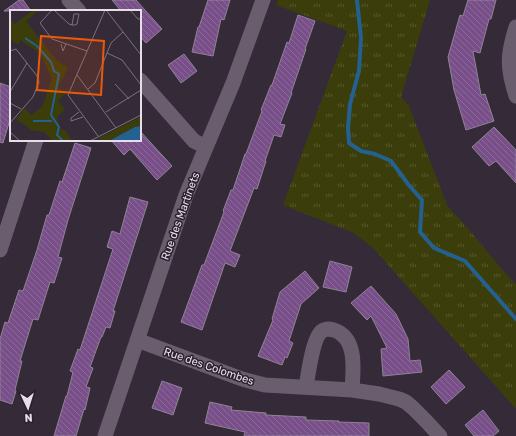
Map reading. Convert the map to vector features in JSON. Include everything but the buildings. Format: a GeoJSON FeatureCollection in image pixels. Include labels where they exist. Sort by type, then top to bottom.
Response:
{"type":"FeatureCollection","features":[{"type":"Feature","properties":{"kind":"street"},"geometry":{"type":"LineString","coordinates":[[69,0],[78,10]]}},
{"type":"Feature","properties":{"kind":"street","name":"Rue des Martinets"},"geometry":{"type":"LineString","coordinates":[[105,436],[186,195],[233,83],[263,0]]}},
{"type":"Feature","properties":{"kind":"street"},"geometry":{"type":"LineString","coordinates":[[516,26],[509,63],[510,79],[516,96]]}},
{"type":"Feature","properties":{"kind":"street"},"geometry":{"type":"LineString","coordinates":[[141,81],[194,141],[206,147]]}},
{"type":"Feature","properties":{"kind":"street"},"geometry":{"type":"LineString","coordinates":[[0,250],[36,141]]}},
{"type":"Feature","properties":{"kind":"street"},"geometry":{"type":"LineString","coordinates":[[306,387],[318,337],[322,331],[328,328],[338,331],[346,339],[352,350],[352,390]]}},
{"type":"Feature","properties":{"kind":"street","name":"Rue des Colombes"},"geometry":{"type":"LineString","coordinates":[[137,340],[242,379],[265,385],[352,390],[399,399],[406,402],[440,436]]}},
{"type":"Feature","properties":{"kind":"green space"},"geometry":{"type":"Polygon","coordinates":[[[278,0],[430,0],[401,97],[409,106],[447,205],[516,284],[516,409],[374,249],[354,233],[283,205],[347,31],[276,5],[278,0]]]}},
{"type":"Feature","properties":{"kind":"waterway"},"geometry":{"type":"LineString","coordinates":[[357,0],[361,38],[359,71],[350,104],[348,128],[349,143],[361,151],[375,154],[391,161],[422,200],[420,232],[434,248],[465,261],[516,319]]}}]}
